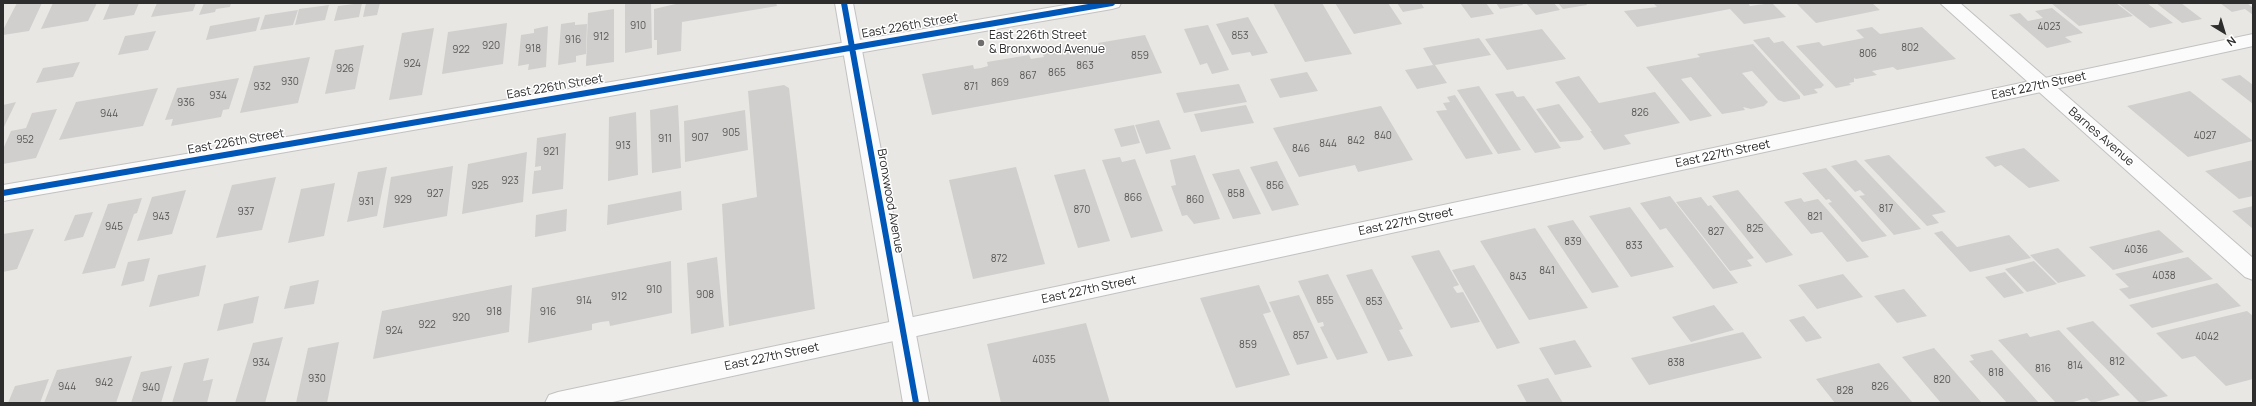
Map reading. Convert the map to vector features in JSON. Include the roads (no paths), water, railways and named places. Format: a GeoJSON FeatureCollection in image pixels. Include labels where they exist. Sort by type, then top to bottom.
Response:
{"type":"FeatureCollection","features":[{"type":"Feature","properties":{"kind":"street","name":"Bronxwood Avenue"},"geometry":{"type":"LineString","coordinates":[[844,3],[901,330],[916,403]]}},
{"type":"Feature","properties":{"kind":"street","name":"East 226th Street"},"geometry":{"type":"LineString","coordinates":[[3,193],[1112,3]]}},
{"type":"Feature","properties":{"kind":"street","name":"Barnes Avenue"},"geometry":{"type":"LineString","coordinates":[[1948,3],[2253,271]]}},
{"type":"Feature","properties":{"kind":"street","name":"East 227th Street"},"geometry":{"type":"LineString","coordinates":[[558,403],[2253,40]]}},
{"type":"Feature","properties":{"kind":"place","name":"East 226th Street & Bronxwood Avenue"},"geometry":{"type":"Point","coordinates":[981,43]}}]}
